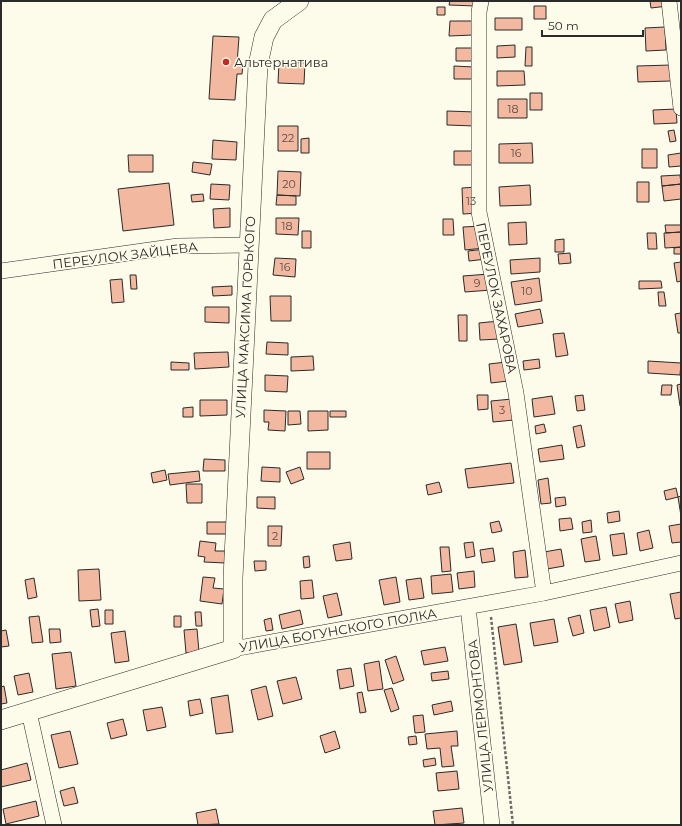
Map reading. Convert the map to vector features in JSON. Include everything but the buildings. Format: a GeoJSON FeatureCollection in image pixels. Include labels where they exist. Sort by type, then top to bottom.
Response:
{"type":"FeatureCollection","features":[{"type":"Feature","properties":{"kind":"main road","name":"УЛИЦА МАКСИМА ГОРЬКОГО"},"geometry":{"type":"LineString","coordinates":[[233,649],[233,578],[248,244],[258,65],[264,37],[273,20],[299,1]]}},
{"type":"Feature","properties":{"kind":"main road","name":"УЛИЦА БОГУНСКОГО ПОЛКА"},"geometry":{"type":"LineString","coordinates":[[1,720],[233,649]]}},
{"type":"Feature","properties":{"kind":"street","name":"ПЕРЕУЛОК ЗАХАРОВА"},"geometry":{"type":"LineString","coordinates":[[481,1],[479,12],[479,212],[516,393],[544,594]]}},
{"type":"Feature","properties":{"kind":"street"},"geometry":{"type":"LineString","coordinates":[[669,1],[681,108]]}},
{"type":"Feature","properties":{"kind":"street","name":"ПЕРЕУЛОК ЗАЙЦЕВА"},"geometry":{"type":"LineString","coordinates":[[1,271],[178,246],[248,244]]}},
{"type":"Feature","properties":{"kind":"street","name":"УЛИЦА БОГУНСКОГО ПОЛКА"},"geometry":{"type":"LineString","coordinates":[[233,649],[544,594],[681,563]]}},
{"type":"Feature","properties":{"kind":"street","name":"УЛИЦА ЛЕРМОНТОВА"},"geometry":{"type":"LineString","coordinates":[[468,607],[492,825]]}},
{"type":"Feature","properties":{"kind":"street"},"geometry":{"type":"LineString","coordinates":[[28,712],[54,825]]}},
{"type":"Feature","properties":{"kind":"path"},"geometry":{"type":"LineString","coordinates":[[489,603],[513,825]]}},
{"type":"Feature","properties":{"kind":"place","name":"Альтернатива"},"geometry":{"type":"Point","coordinates":[226,62]}}]}
